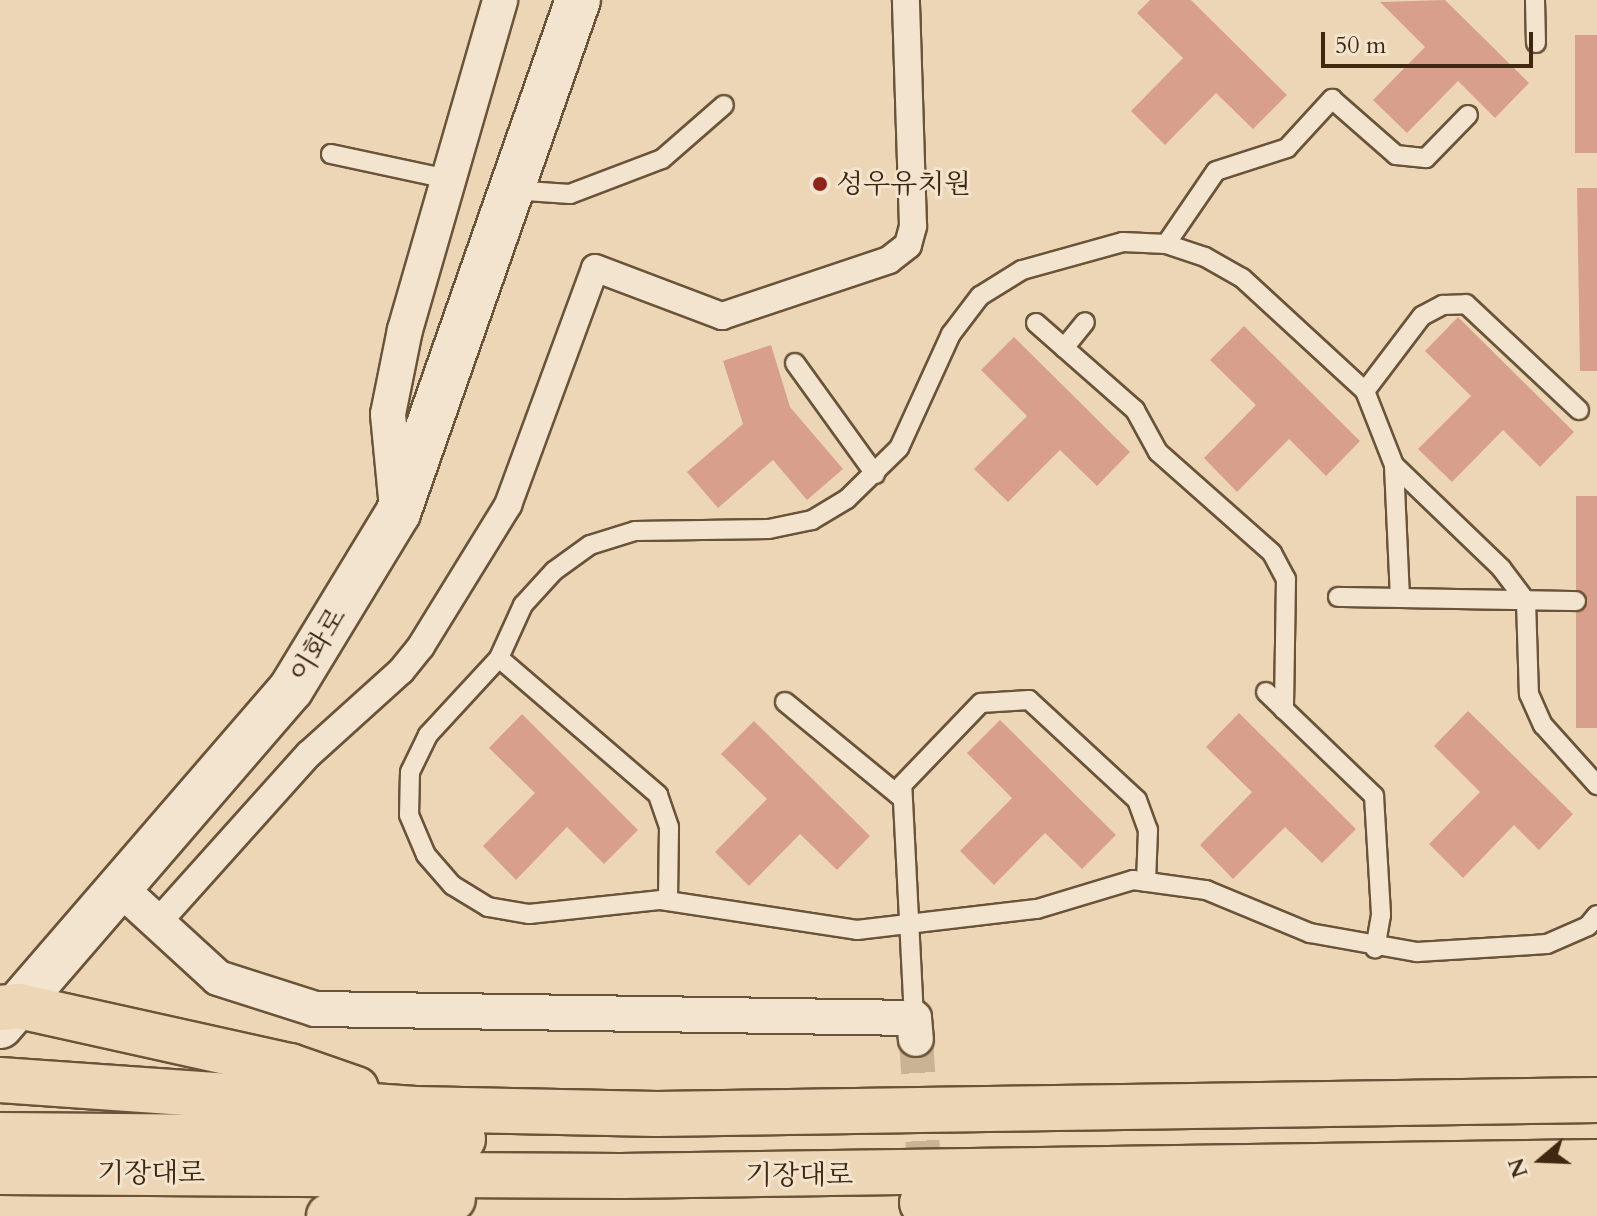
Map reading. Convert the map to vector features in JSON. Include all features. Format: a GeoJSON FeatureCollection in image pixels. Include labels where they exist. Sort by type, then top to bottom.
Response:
{"type":"FeatureCollection","features":[{"type":"Feature","properties":{"kind":"main road","name":"이화로"},"geometry":{"type":"LineString","coordinates":[[6,1013],[122,890],[291,689],[398,513],[578,0]]}},
{"type":"Feature","properties":{"kind":"main road"},"geometry":{"type":"LineString","coordinates":[[6,1013],[290,1066],[415,1109]]}},
{"type":"Feature","properties":{"kind":"main road"},"geometry":{"type":"LineString","coordinates":[[0,1080],[415,1109],[657,1114],[1597,1100]]}},
{"type":"Feature","properties":{"kind":"main road","name":"기장대로"},"geometry":{"type":"LineString","coordinates":[[0,1135],[426,1139],[1597,1126]]}},
{"type":"Feature","properties":{"kind":"main road","name":"기장대로"},"geometry":{"type":"LineString","coordinates":[[0,1172],[653,1176],[1597,1162]]}},
{"type":"Feature","properties":{"kind":"main road"},"geometry":{"type":"LineString","coordinates":[[330,1216],[432,1199],[1031,1203],[1597,1202]]}},
{"type":"Feature","properties":{"kind":"street"},"geometry":{"type":"LineString","coordinates":[[398,513],[388,414],[405,330],[500,0]]}},
{"type":"Feature","properties":{"kind":"street"},"geometry":{"type":"LineString","coordinates":[[158,922],[309,754],[401,671],[421,646],[508,505],[595,268],[722,316],[889,260],[908,245],[913,226],[906,0]]}},
{"type":"Feature","properties":{"kind":"street"},"geometry":{"type":"LineString","coordinates":[[122,890],[218,978],[315,1009],[915,1029]]}},
{"type":"Feature","properties":{"kind":"street"},"geometry":{"type":"LineString","coordinates":[[980,1216],[1031,1203]]}},
{"type":"Feature","properties":{"kind":"lane"},"geometry":{"type":"LineString","coordinates":[[1535,0],[1536,43]]}},
{"type":"Feature","properties":{"kind":"lane"},"geometry":{"type":"LineString","coordinates":[[1166,244],[1216,171],[1287,148],[1332,99],[1396,155],[1426,158],[1468,115]]}},
{"type":"Feature","properties":{"kind":"lane"},"geometry":{"type":"LineString","coordinates":[[511,190],[570,194],[662,159],[724,105]]}},
{"type":"Feature","properties":{"kind":"lane"},"geometry":{"type":"LineString","coordinates":[[331,154],[448,179]]}},
{"type":"Feature","properties":{"kind":"lane"},"geometry":{"type":"LineString","coordinates":[[1400,598],[1394,465],[1365,391],[1242,278],[1205,257],[1166,244],[1123,242],[1082,250],[1022,270],[980,296],[951,334],[899,448],[875,474],[812,520],[769,529],[635,531],[590,545],[554,571],[523,605],[499,658],[428,735],[410,772],[409,815],[426,855],[452,885],[488,907],[529,914],[668,901],[857,930],[1037,909],[1133,880],[1206,890],[1310,933],[1375,948],[1417,952],[1547,944],[1588,926],[1597,915]]}},
{"type":"Feature","properties":{"kind":"lane"},"geometry":{"type":"LineString","coordinates":[[1365,391],[1422,316],[1443,305],[1466,304],[1579,410]]}},
{"type":"Feature","properties":{"kind":"lane"},"geometry":{"type":"LineString","coordinates":[[1064,348],[1085,322]]}},
{"type":"Feature","properties":{"kind":"lane"},"geometry":{"type":"LineString","coordinates":[[1036,323],[1135,410],[1158,452],[1272,553],[1286,579],[1284,710]]}},
{"type":"Feature","properties":{"kind":"lane"},"geometry":{"type":"LineString","coordinates":[[795,363],[875,474]]}},
{"type":"Feature","properties":{"kind":"lane"},"geometry":{"type":"LineString","coordinates":[[1394,465],[1501,568],[1526,601],[1529,694],[1543,725],[1597,785]]}},
{"type":"Feature","properties":{"kind":"lane"},"geometry":{"type":"LineString","coordinates":[[1338,597],[1576,601]]}},
{"type":"Feature","properties":{"kind":"lane"},"geometry":{"type":"LineString","coordinates":[[499,658],[658,795],[669,827],[668,901]]}},
{"type":"Feature","properties":{"kind":"lane"},"geometry":{"type":"LineString","coordinates":[[1266,692],[1374,796],[1381,915],[1375,948]]}},
{"type":"Feature","properties":{"kind":"lane"},"geometry":{"type":"LineString","coordinates":[[915,1029],[906,925],[902,785],[981,703],[1029,700],[1137,800],[1148,830],[1146,882]]}},
{"type":"Feature","properties":{"kind":"lane"},"geometry":{"type":"LineString","coordinates":[[785,702],[902,798]]}},
{"type":"Feature","properties":{"kind":"building"},"geometry":{"type":"Polygon","coordinates":[[[1150,0],[1191,0],[1287,95],[1253,129],[1216,93],[1165,145],[1131,111],[1183,58],[1137,13],[1150,0]]]}},
{"type":"Feature","properties":{"kind":"building"},"geometry":{"type":"Polygon","coordinates":[[[1445,0],[1529,83],[1495,118],[1458,81],[1407,133],[1373,100],[1425,47],[1380,2],[1445,0]]]}},
{"type":"Feature","properties":{"kind":"building"},"geometry":{"type":"Polygon","coordinates":[[[1575,35],[1597,35],[1597,153],[1575,153],[1575,35]]]}},
{"type":"Feature","properties":{"kind":"building"},"geometry":{"type":"Polygon","coordinates":[[[1577,188],[1597,188],[1597,371],[1580,371],[1577,188]]]}},
{"type":"Feature","properties":{"kind":"building"},"geometry":{"type":"Polygon","coordinates":[[[1458,317],[1574,432],[1540,467],[1503,430],[1452,482],[1418,449],[1471,396],[1425,351],[1458,317]]]}},
{"type":"Feature","properties":{"kind":"building"},"geometry":{"type":"Polygon","coordinates":[[[1244,326],[1360,441],[1326,476],[1289,439],[1237,492],[1204,458],[1256,405],[1210,360],[1244,326]]]}},
{"type":"Feature","properties":{"kind":"building"},"geometry":{"type":"Polygon","coordinates":[[[1014,337],[1130,452],[1097,486],[1060,450],[1008,502],[974,469],[1027,416],[981,370],[1014,337]]]}},
{"type":"Feature","properties":{"kind":"building"},"geometry":{"type":"Polygon","coordinates":[[[771,345],[790,407],[843,469],[807,500],[773,460],[718,508],[687,472],[743,424],[723,361],[771,345]]]}},
{"type":"Feature","properties":{"kind":"building"},"geometry":{"type":"Polygon","coordinates":[[[1576,496],[1597,496],[1597,728],[1576,728],[1576,496]]]}},
{"type":"Feature","properties":{"kind":"building"},"geometry":{"type":"Polygon","coordinates":[[[1468,711],[1573,814],[1539,850],[1514,825],[1463,878],[1429,844],[1480,792],[1434,746],[1468,711]]]}},
{"type":"Feature","properties":{"kind":"building"},"geometry":{"type":"Polygon","coordinates":[[[1239,713],[1356,829],[1322,863],[1285,827],[1233,879],[1200,845],[1252,792],[1206,747],[1239,713]]]}},
{"type":"Feature","properties":{"kind":"building"},"geometry":{"type":"Polygon","coordinates":[[[522,714],[638,830],[604,864],[567,827],[516,880],[483,846],[535,793],[489,748],[522,714]]]}},
{"type":"Feature","properties":{"kind":"building"},"geometry":{"type":"Polygon","coordinates":[[[1000,720],[1116,835],[1082,869],[1045,833],[994,885],[960,851],[1012,798],[967,753],[1000,720]]]}},
{"type":"Feature","properties":{"kind":"building"},"geometry":{"type":"Polygon","coordinates":[[[754,721],[870,836],[837,870],[800,834],[749,886],[715,852],[767,799],[721,754],[754,721]]]}},
{"type":"Feature","properties":{"kind":"tunnel"},"geometry":{"type":"LineString","coordinates":[[916,1039],[926,1196]]}},
{"type":"Feature","properties":{"kind":"place","name":"성우유치원"},"geometry":{"type":"Point","coordinates":[820,184]}}]}
